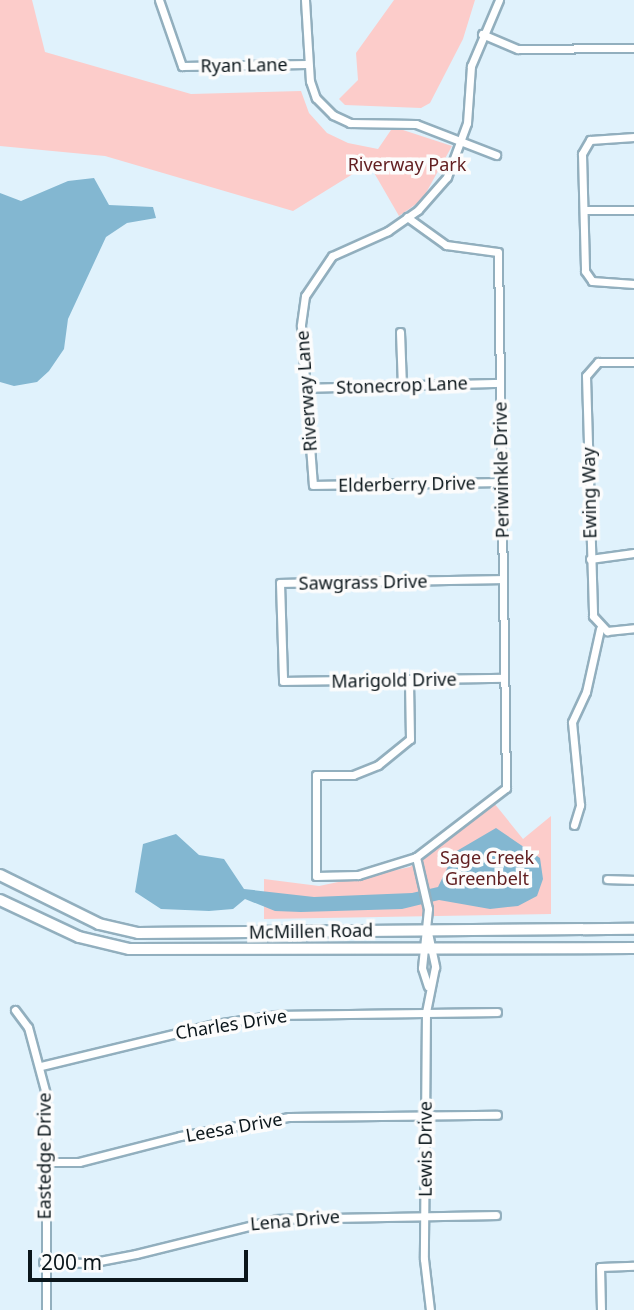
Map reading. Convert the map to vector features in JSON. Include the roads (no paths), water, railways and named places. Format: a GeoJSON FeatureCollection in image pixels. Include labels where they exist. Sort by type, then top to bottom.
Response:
{"type":"FeatureCollection","features":[{"type":"Feature","properties":{"kind":"main road","name":"McMillen Road"},"geometry":{"type":"LineString","coordinates":[[0,876],[37,897],[99,924],[138,933],[427,928],[634,929]]}},
{"type":"Feature","properties":{"kind":"main road","name":"McMillen Road"},"geometry":{"type":"LineString","coordinates":[[0,900],[79,937],[129,949],[634,948]]}},
{"type":"Feature","properties":{"kind":"street","name":"Ryan Lane"},"geometry":{"type":"LineString","coordinates":[[159,0],[182,66],[307,64]]}},
{"type":"Feature","properties":{"kind":"street"},"geometry":{"type":"LineString","coordinates":[[305,0],[307,64],[316,98],[333,115],[350,123],[416,124],[496,155]]}},
{"type":"Feature","properties":{"kind":"street","name":"Riverway Lane"},"geometry":{"type":"LineString","coordinates":[[313,485],[301,326],[316,274],[332,256],[407,217],[447,177],[462,142],[471,66],[482,34],[499,0]]}},
{"type":"Feature","properties":{"kind":"street"},"geometry":{"type":"LineString","coordinates":[[482,34],[518,49],[634,48]]}},
{"type":"Feature","properties":{"kind":"street"},"geometry":{"type":"LineString","coordinates":[[634,137],[597,137],[584,145],[585,271],[592,281],[634,284]]}},
{"type":"Feature","properties":{"kind":"street"},"geometry":{"type":"LineString","coordinates":[[584,210],[634,211]]}},
{"type":"Feature","properties":{"kind":"street","name":"Periwinkle Drive"},"geometry":{"type":"LineString","coordinates":[[407,217],[446,245],[498,252],[505,678],[506,788],[416,857]]}},
{"type":"Feature","properties":{"kind":"street"},"geometry":{"type":"LineString","coordinates":[[400,332],[402,386]]}},
{"type":"Feature","properties":{"kind":"street","name":"Ewing Way"},"geometry":{"type":"LineString","coordinates":[[600,629],[593,616],[586,376],[598,362],[634,362]]}},
{"type":"Feature","properties":{"kind":"street","name":"Stonecrop Lane"},"geometry":{"type":"LineString","coordinates":[[305,388],[500,383]]}},
{"type":"Feature","properties":{"kind":"street","name":"Elderberry Drive"},"geometry":{"type":"LineString","coordinates":[[313,485],[501,482]]}},
{"type":"Feature","properties":{"kind":"street"},"geometry":{"type":"LineString","coordinates":[[590,559],[634,553]]}},
{"type":"Feature","properties":{"kind":"street","name":"Sawgrass Drive"},"geometry":{"type":"LineString","coordinates":[[283,681],[279,583],[503,579]]}},
{"type":"Feature","properties":{"kind":"street"},"geometry":{"type":"LineString","coordinates":[[574,825],[580,805],[572,722],[586,692],[600,629],[634,628]]}},
{"type":"Feature","properties":{"kind":"street","name":"Marigold Drive"},"geometry":{"type":"LineString","coordinates":[[283,681],[505,678]]}},
{"type":"Feature","properties":{"kind":"street"},"geometry":{"type":"LineString","coordinates":[[409,679],[410,739],[378,765],[353,775],[316,775],[316,876],[358,875],[416,857]]}},
{"type":"Feature","properties":{"kind":"street","name":"Lewis Drive"},"geometry":{"type":"LineString","coordinates":[[416,857],[425,885],[428,909],[425,1214],[429,1310]]}},
{"type":"Feature","properties":{"kind":"street"},"geometry":{"type":"LineString","coordinates":[[607,879],[634,880]]}},
{"type":"Feature","properties":{"kind":"street","name":"Lewis Drive"},"geometry":{"type":"LineString","coordinates":[[428,948],[428,987]]}},
{"type":"Feature","properties":{"kind":"street","name":"Eastedge Drive"},"geometry":{"type":"LineString","coordinates":[[15,1010],[28,1027],[41,1066],[46,1162],[43,1262],[46,1310]]}},
{"type":"Feature","properties":{"kind":"street","name":"Charles Drive"},"geometry":{"type":"LineString","coordinates":[[41,1066],[215,1024],[320,1013],[497,1012]]}},
{"type":"Feature","properties":{"kind":"street","name":"Leesa Drive"},"geometry":{"type":"LineString","coordinates":[[46,1162],[79,1162],[206,1130],[289,1117],[497,1115]]}},
{"type":"Feature","properties":{"kind":"street","name":"Lena Drive"},"geometry":{"type":"LineString","coordinates":[[43,1262],[136,1254],[277,1219],[425,1214],[496,1215]]}},
{"type":"Feature","properties":{"kind":"street"},"geometry":{"type":"LineString","coordinates":[[601,1310],[600,1267],[634,1266]]}},
{"type":"Feature","properties":{"kind":"water"},"geometry":{"type":"Polygon","coordinates":[[[94,178],[109,205],[153,207],[156,218],[127,223],[106,237],[68,319],[64,349],[49,371],[37,382],[14,386],[0,382],[0,193],[21,201],[68,181],[94,178]]]}},
{"type":"Feature","properties":{"kind":"water"},"geometry":{"type":"Polygon","coordinates":[[[496,828],[540,858],[543,879],[537,896],[518,906],[490,909],[439,900],[402,909],[301,912],[275,911],[245,899],[233,909],[209,911],[161,909],[135,892],[143,844],[176,834],[199,855],[224,859],[244,889],[314,897],[412,893],[438,887],[455,852],[496,828]]]}},
{"type":"Feature","properties":{"kind":"park label","name":"Riverway Park"},"geometry":{"type":"Point","coordinates":[407,164]}},
{"type":"Feature","properties":{"kind":"park label","name":"Sage Creek Greenbelt"},"geometry":{"type":"Point","coordinates":[487,868]}}]}
